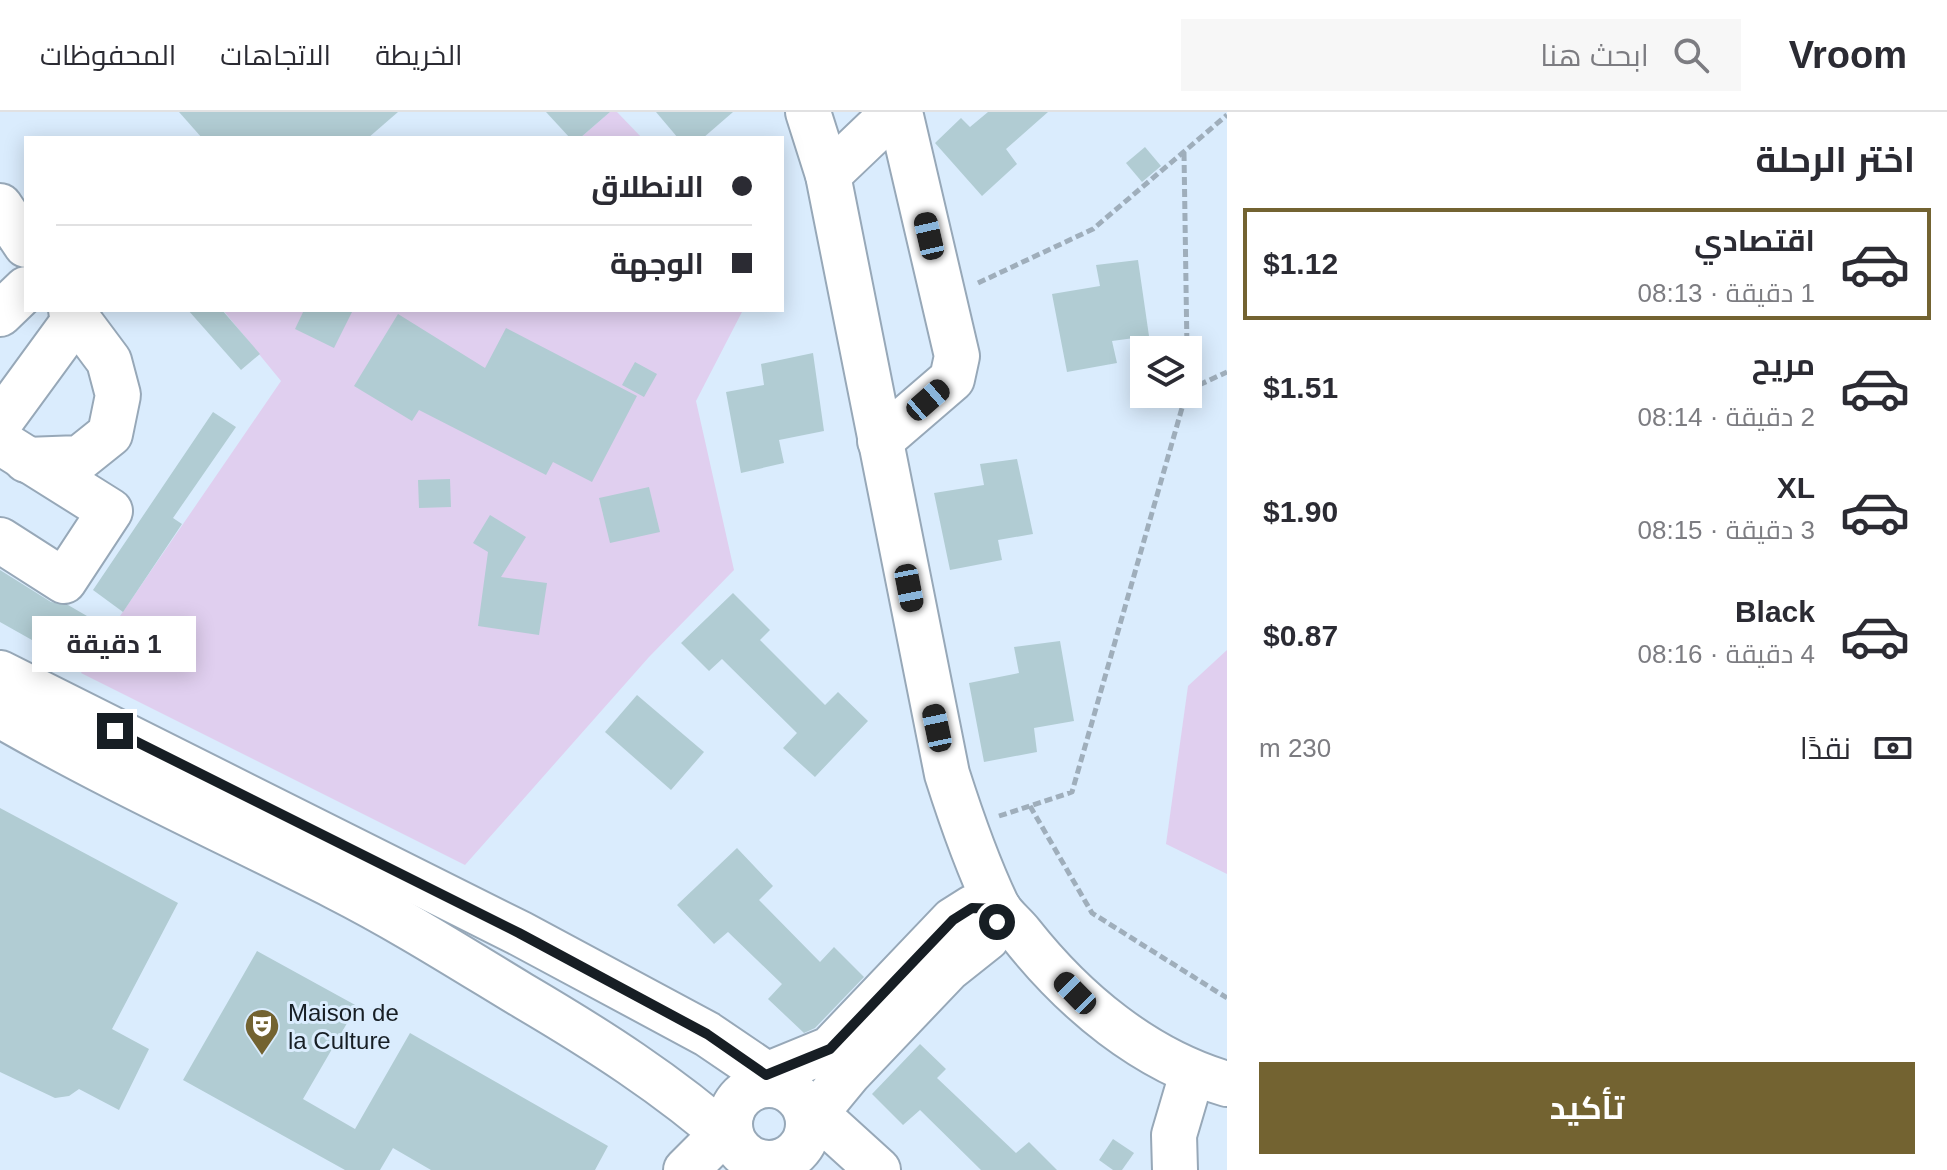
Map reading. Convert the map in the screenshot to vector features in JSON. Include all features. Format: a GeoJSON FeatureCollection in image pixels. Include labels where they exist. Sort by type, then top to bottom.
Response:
{"type":"FeatureCollection","features":[{"type":"Feature","properties":{"kind":"street"},"geometry":{"type":"LineString","coordinates":[[808,112],[828,175],[935,719],[964,828],[999,909],[1041,959],[1113,1024],[1156,1055],[1210,1079],[1174,1135],[1175,1170]]}},
{"type":"Feature","properties":{"kind":"street"},"geometry":{"type":"LineString","coordinates":[[828,175],[894,112]]}},
{"type":"Feature","properties":{"kind":"street"},"geometry":{"type":"LineString","coordinates":[[880,441],[952,379],[957,356],[900,112]]}},
{"type":"Feature","properties":{"kind":"street"},"geometry":{"type":"LineString","coordinates":[[0,206],[24,242]]}},
{"type":"Feature","properties":{"kind":"street"},"geometry":{"type":"LineString","coordinates":[[0,314],[24,291]]}},
{"type":"Feature","properties":{"kind":"street"},"geometry":{"type":"LineString","coordinates":[[0,422],[74,314],[109,361],[118,395],[110,434],[80,458],[13,451]]}},
{"type":"Feature","properties":{"kind":"street"},"geometry":{"type":"LineString","coordinates":[[0,540],[64,581],[110,511],[13,451]]}},
{"type":"Feature","properties":{"kind":"street"},"geometry":{"type":"LineString","coordinates":[[0,673],[519,933],[707,1034],[766,1132]]}},
{"type":"Feature","properties":{"kind":"street"},"geometry":{"type":"LineString","coordinates":[[0,715],[74,757],[338,888],[421,934],[623,1059],[766,1132],[878,1170]]}},
{"type":"Feature","properties":{"kind":"street"},"geometry":{"type":"LineString","coordinates":[[686,1170],[766,1132],[948,969],[964,934],[964,828]]}},
{"type":"Feature","properties":{"kind":"street"},"geometry":{"type":"LineString","coordinates":[[964,934],[987,938],[997,922],[999,909]]}},
{"type":"Feature","properties":{"kind":"street"},"geometry":{"type":"LineString","coordinates":[[766,1132],[830,1049],[964,934]]}},
{"type":"Feature","properties":{"kind":"street"},"geometry":{"type":"LineString","coordinates":[[964,934],[1041,959]]}},
{"type":"Feature","properties":{"kind":"path"},"geometry":{"type":"LineString","coordinates":[[944,298],[1093,229],[1227,115]]}},
{"type":"Feature","properties":{"kind":"path"},"geometry":{"type":"LineString","coordinates":[[1184,152],[1187,336]]}},
{"type":"Feature","properties":{"kind":"path"},"geometry":{"type":"LineString","coordinates":[[1202,384],[1227,372]]}},
{"type":"Feature","properties":{"kind":"path"},"geometry":{"type":"LineString","coordinates":[[964,828],[1072,792],[1182,408]]}},
{"type":"Feature","properties":{"kind":"path"},"geometry":{"type":"LineString","coordinates":[[1030,806],[1092,913],[1227,998]]}},
{"type":"Feature","properties":{"kind":"shaded area"},"geometry":{"type":"Polygon","coordinates":[[[610,112],[617,112],[640,136],[582,136],[610,112]]]}},
{"type":"Feature","properties":{"kind":"shaded area"},"geometry":{"type":"Polygon","coordinates":[[[225,312],[742,312],[696,401],[734,570],[649,657],[465,865],[81,673],[281,381],[225,312]]]}},
{"type":"Feature","properties":{"kind":"shaded area"},"geometry":{"type":"Polygon","coordinates":[[[1227,650],[1227,874],[1166,844],[1188,686],[1227,650]]]}},
{"type":"Feature","properties":{"kind":"building"},"geometry":{"type":"Polygon","coordinates":[[[179,112],[398,112],[370,136],[200,136],[179,112]]]}},
{"type":"Feature","properties":{"kind":"building"},"geometry":{"type":"Polygon","coordinates":[[[546,112],[610,112],[582,136],[568,136],[546,112]]]}},
{"type":"Feature","properties":{"kind":"building"},"geometry":{"type":"Polygon","coordinates":[[[656,112],[733,112],[705,136],[676,136],[656,112]]]}},
{"type":"Feature","properties":{"kind":"building"},"geometry":{"type":"Polygon","coordinates":[[[988,112],[1048,112],[1006,149],[1017,164],[982,196],[935,143],[961,118],[970,127],[988,112]]]}},
{"type":"Feature","properties":{"kind":"building"},"geometry":{"type":"Polygon","coordinates":[[[1145,147],[1161,166],[1142,182],[1126,163],[1145,147]]]}},
{"type":"Feature","properties":{"kind":"building"},"geometry":{"type":"Polygon","coordinates":[[[1138,260],[1149,336],[1130,336],[1130,339],[1112,341],[1117,363],[1067,372],[1052,294],[1100,286],[1096,265],[1138,260]]]}},
{"type":"Feature","properties":{"kind":"building"},"geometry":{"type":"Polygon","coordinates":[[[190,312],[224,312],[260,354],[241,370],[190,312]]]}},
{"type":"Feature","properties":{"kind":"building"},"geometry":{"type":"Polygon","coordinates":[[[303,312],[352,312],[334,348],[295,329],[303,312]]]}},
{"type":"Feature","properties":{"kind":"building"},"geometry":{"type":"Polygon","coordinates":[[[398,314],[485,368],[506,328],[637,396],[592,482],[553,462],[546,475],[419,410],[412,421],[354,386],[398,314]]]}},
{"type":"Feature","properties":{"kind":"building"},"geometry":{"type":"Polygon","coordinates":[[[813,353],[824,431],[779,440],[784,463],[741,473],[726,392],[764,385],[761,364],[813,353]]]}},
{"type":"Feature","properties":{"kind":"building"},"geometry":{"type":"Polygon","coordinates":[[[635,362],[657,374],[644,397],[622,385],[635,362]]]}},
{"type":"Feature","properties":{"kind":"building"},"geometry":{"type":"Polygon","coordinates":[[[213,412],[236,427],[173,518],[182,524],[123,612],[93,590],[213,412]]]}},
{"type":"Feature","properties":{"kind":"building"},"geometry":{"type":"Polygon","coordinates":[[[1017,459],[1033,534],[998,540],[1002,560],[950,570],[934,493],[984,485],[980,464],[1017,459]]]}},
{"type":"Feature","properties":{"kind":"building"},"geometry":{"type":"Polygon","coordinates":[[[450,479],[451,507],[419,508],[418,480],[450,479]]]}},
{"type":"Feature","properties":{"kind":"building"},"geometry":{"type":"Polygon","coordinates":[[[649,487],[660,532],[610,543],[599,498],[649,487]]]}},
{"type":"Feature","properties":{"kind":"building"},"geometry":{"type":"Polygon","coordinates":[[[490,515],[526,537],[501,577],[547,583],[539,635],[478,626],[488,552],[473,543],[490,515]]]}},
{"type":"Feature","properties":{"kind":"building"},"geometry":{"type":"Polygon","coordinates":[[[0,570],[51,602],[68,605],[87,616],[64,658],[0,622],[0,570]]]}},
{"type":"Feature","properties":{"kind":"building"},"geometry":{"type":"Polygon","coordinates":[[[733,593],[770,630],[760,640],[825,705],[838,692],[868,721],[815,777],[783,748],[797,733],[722,659],[709,671],[681,643],[733,593]]]}},
{"type":"Feature","properties":{"kind":"building"},"geometry":{"type":"Polygon","coordinates":[[[1060,641],[1074,721],[1034,728],[1037,752],[984,762],[969,683],[1019,673],[1014,647],[1060,641]]]}},
{"type":"Feature","properties":{"kind":"building"},"geometry":{"type":"Polygon","coordinates":[[[637,695],[704,752],[671,790],[605,732],[637,695]]]}},
{"type":"Feature","properties":{"kind":"building"},"geometry":{"type":"Polygon","coordinates":[[[0,808],[178,903],[112,1029],[149,1049],[119,1110],[79,1089],[69,1096],[55,1098],[0,1072],[0,808]]]}},
{"type":"Feature","properties":{"kind":"building"},"geometry":{"type":"Polygon","coordinates":[[[737,848],[773,886],[759,900],[820,962],[834,947],[864,977],[815,1028],[804,1033],[768,999],[782,984],[728,932],[714,944],[677,905],[737,848]]]}},
{"type":"Feature","properties":{"kind":"building","name":"Maison de la Culture"},"geometry":{"type":"Polygon","coordinates":[[[257,951],[357,1006],[303,1099],[355,1129],[410,1033],[608,1146],[595,1170],[431,1170],[393,1148],[380,1170],[345,1170],[183,1080],[257,951]]]}},
{"type":"Feature","properties":{"kind":"building"},"geometry":{"type":"Polygon","coordinates":[[[920,1044],[946,1069],[937,1078],[1016,1153],[1029,1142],[1057,1170],[981,1170],[920,1110],[903,1125],[872,1094],[920,1044]]]}},
{"type":"Feature","properties":{"kind":"building"},"geometry":{"type":"Polygon","coordinates":[[[1113,1139],[1134,1153],[1122,1170],[1113,1170],[1099,1160],[1113,1139]]]}},
{"type":"Feature","properties":{"kind":"place","name":"Maison de la Culture"},"geometry":{"type":"Point","coordinates":[262,1057]}},
{"type":"Feature","properties":{"kind":"route"},"geometry":{"type":"LineString","coordinates":[[115,731],[519,933],[707,1034],[766,1075],[830,1049],[953,920],[972,908],[999,909],[997,922]]}}]}
